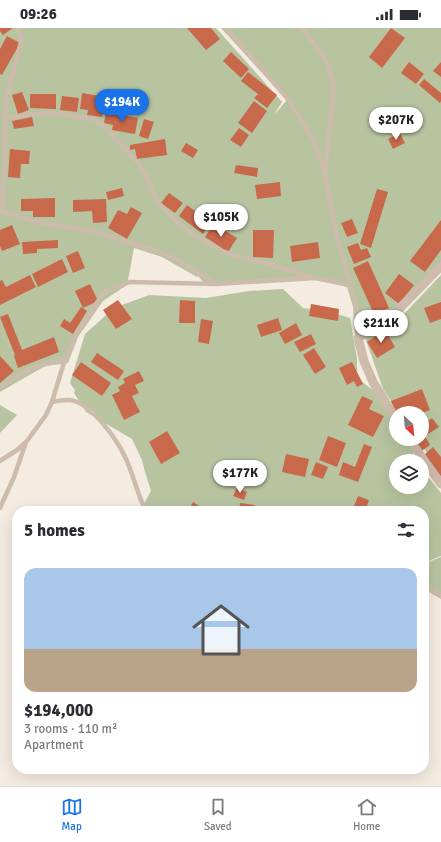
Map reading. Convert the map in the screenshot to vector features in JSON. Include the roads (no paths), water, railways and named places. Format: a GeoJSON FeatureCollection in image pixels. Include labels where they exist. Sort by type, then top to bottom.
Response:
{"type":"FeatureCollection","features":[{"type":"Feature","properties":{"kind":"street"},"geometry":{"type":"LineString","coordinates":[[389,408],[373,382],[364,361],[358,338],[398,311],[441,266]]}},
{"type":"Feature","properties":{"kind":"street"},"geometry":{"type":"LineString","coordinates":[[413,446],[441,484]]}},
{"type":"Feature","properties":{"kind":"lane"},"geometry":{"type":"LineString","coordinates":[[17,28],[21,36],[21,42],[7,97],[5,119],[5,162],[1,211],[37,222],[93,231],[160,252],[178,260],[216,284]]}},
{"type":"Feature","properties":{"kind":"lane"},"geometry":{"type":"LineString","coordinates":[[226,28],[287,98],[313,139],[325,173],[336,233],[356,305],[358,338]]}},
{"type":"Feature","properties":{"kind":"lane"},"geometry":{"type":"LineString","coordinates":[[302,28],[324,57],[329,68],[332,83],[333,96],[325,173]]}},
{"type":"Feature","properties":{"kind":"lane"},"geometry":{"type":"LineString","coordinates":[[5,119],[24,115],[51,113],[93,119],[103,126],[138,163],[144,171],[158,201],[177,222],[191,233],[220,250],[236,256],[315,278],[351,286]]}},
{"type":"Feature","properties":{"kind":"lane"},"geometry":{"type":"LineString","coordinates":[[0,461],[17,450],[27,441],[46,415],[52,402],[65,359],[76,334],[102,295],[108,290],[130,282],[216,284],[315,278]]}},
{"type":"Feature","properties":{"kind":"lane"},"geometry":{"type":"LineString","coordinates":[[0,387],[19,374],[45,364],[65,359]]}},
{"type":"Feature","properties":{"kind":"lane"},"geometry":{"type":"LineString","coordinates":[[52,402],[68,400],[77,402],[95,414],[104,424],[126,460],[144,506]]}},
{"type":"Feature","properties":{"kind":"lane"},"geometry":{"type":"LineString","coordinates":[[0,508],[14,477],[27,441]]}},
{"type":"Feature","properties":{"kind":"lane"},"geometry":{"type":"LineString","coordinates":[[429,588],[441,596]]}}]}
